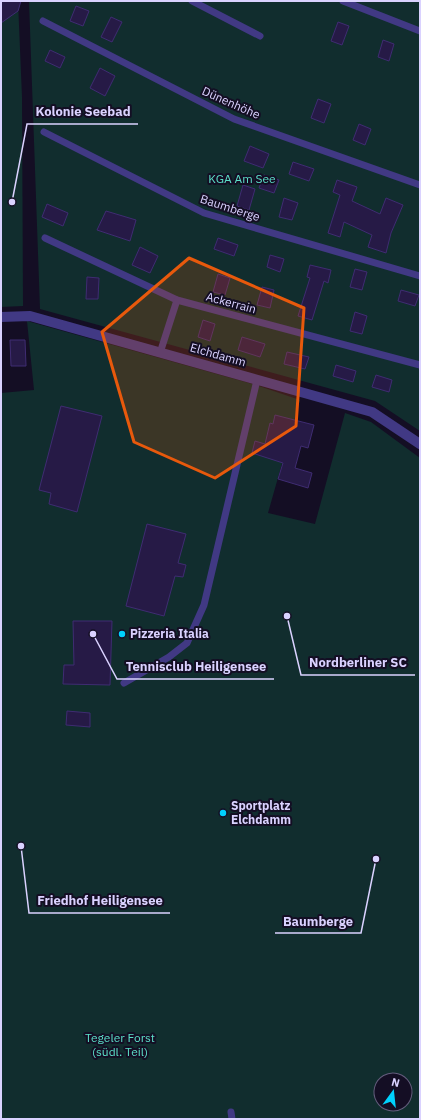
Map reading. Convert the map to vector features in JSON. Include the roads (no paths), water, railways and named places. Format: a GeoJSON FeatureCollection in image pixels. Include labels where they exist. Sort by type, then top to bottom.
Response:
{"type":"FeatureCollection","features":[{"type":"Feature","properties":{"kind":"street","name":"Elchdamm"},"geometry":{"type":"LineString","coordinates":[[1,318],[30,316],[372,412],[420,444]]}},
{"type":"Feature","properties":{"kind":"lane"},"geometry":{"type":"LineString","coordinates":[[192,1],[260,36]]}},
{"type":"Feature","properties":{"kind":"lane"},"geometry":{"type":"LineString","coordinates":[[343,1],[420,31]]}},
{"type":"Feature","properties":{"kind":"lane","name":"Dünenhöhe"},"geometry":{"type":"LineString","coordinates":[[43,21],[234,119],[420,185]]}},
{"type":"Feature","properties":{"kind":"lane","name":"Baumberge"},"geometry":{"type":"LineString","coordinates":[[44,132],[204,213],[420,276]]}},
{"type":"Feature","properties":{"kind":"lane","name":"Ackerrain"},"geometry":{"type":"LineString","coordinates":[[45,238],[177,300],[420,365]]}},
{"type":"Feature","properties":{"kind":"lane"},"geometry":{"type":"LineString","coordinates":[[160,352],[177,300]]}},
{"type":"Feature","properties":{"kind":"lane"},"geometry":{"type":"LineString","coordinates":[[124,684],[169,657],[187,643],[204,605],[257,380]]}},
{"type":"Feature","properties":{"kind":"place","name":"Kolonie Seebad"},"geometry":{"type":"Point","coordinates":[12,202]}},
{"type":"Feature","properties":{"kind":"place","name":"Nordberliner SC"},"geometry":{"type":"Point","coordinates":[287,616]}},
{"type":"Feature","properties":{"kind":"place","name":"Tennisclub Heiligensee"},"geometry":{"type":"Point","coordinates":[93,634]}},
{"type":"Feature","properties":{"kind":"place","name":"Pizzeria Italia"},"geometry":{"type":"Point","coordinates":[122,634]}},
{"type":"Feature","properties":{"kind":"place","name":"Sportplatz Elchdamm"},"geometry":{"type":"Point","coordinates":[223,813]}},
{"type":"Feature","properties":{"kind":"place","name":"Friedhof Heiligensee"},"geometry":{"type":"Point","coordinates":[21,846]}},
{"type":"Feature","properties":{"kind":"place","name":"Baumberge"},"geometry":{"type":"Point","coordinates":[376,859]}},
{"type":"Feature","properties":{"kind":"park label","name":"KGA Am See"},"geometry":{"type":"Point","coordinates":[242,179]}},
{"type":"Feature","properties":{"kind":"park label","name":"Tegeler Forst (südl. Teil)"},"geometry":{"type":"Point","coordinates":[120,1045]}}]}
